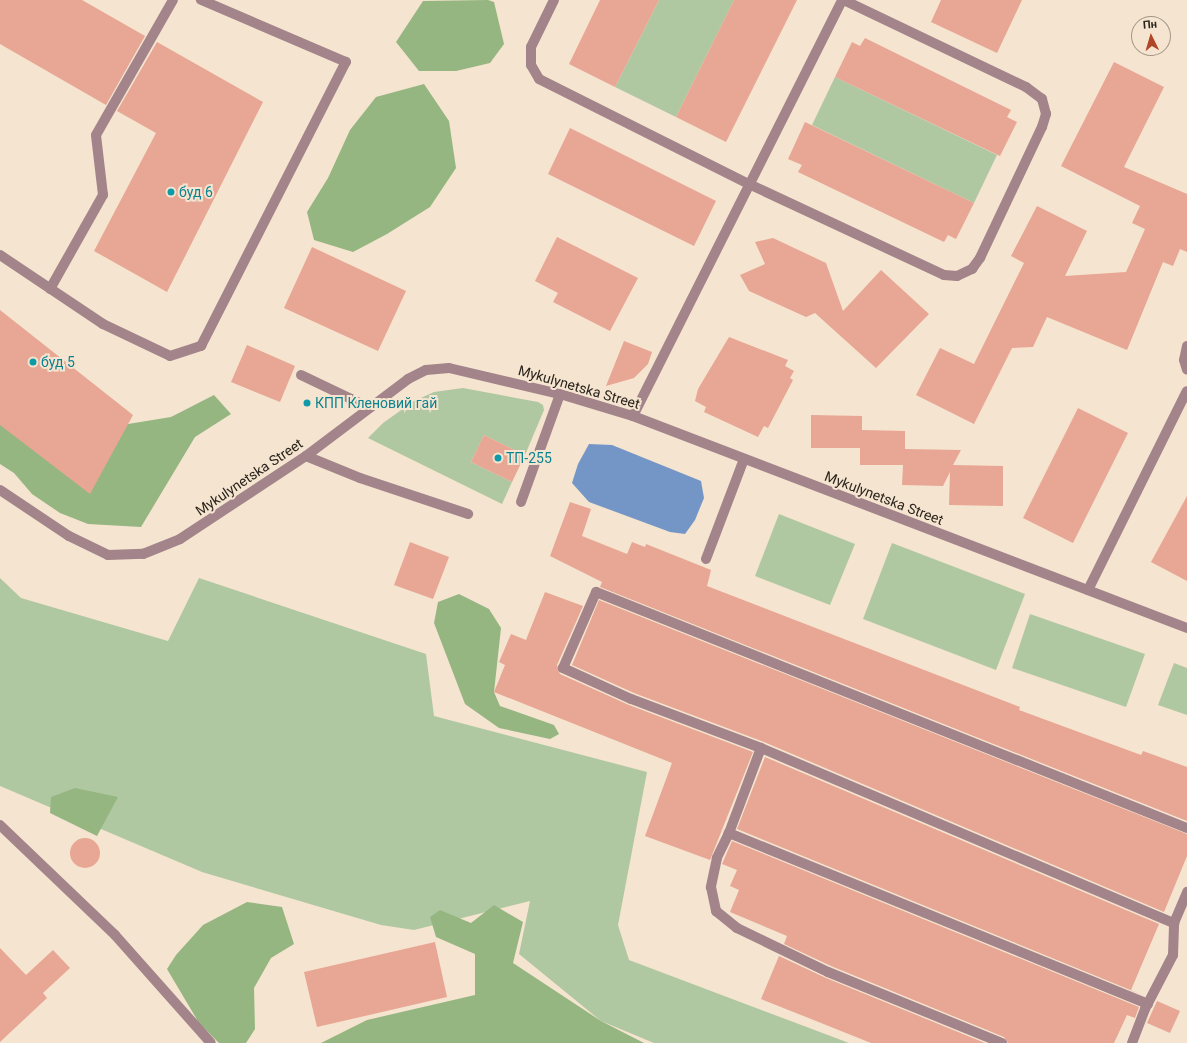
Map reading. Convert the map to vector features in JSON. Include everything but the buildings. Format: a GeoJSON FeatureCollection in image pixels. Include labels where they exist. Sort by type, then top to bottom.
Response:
{"type":"FeatureCollection","features":[{"type":"Feature","properties":{"kind":"street"},"geometry":{"type":"LineString","coordinates":[[50,289],[103,195],[96,135],[173,0]]}},
{"type":"Feature","properties":{"kind":"street"},"geometry":{"type":"LineString","coordinates":[[0,255],[103,324],[170,356],[201,346],[346,62],[201,0]]}},
{"type":"Feature","properties":{"kind":"street"},"geometry":{"type":"LineString","coordinates":[[554,0],[531,47],[531,65],[539,79],[750,185],[944,275],[957,276],[972,269],[980,258],[1042,127],[1046,114],[1042,99],[1026,87],[843,0],[750,185],[633,416]]}},
{"type":"Feature","properties":{"kind":"street"},"geometry":{"type":"LineString","coordinates":[[1187,346],[1184,360],[1187,370]]}},
{"type":"Feature","properties":{"kind":"street","name":"Mykulynetska Street"},"geometry":{"type":"LineString","coordinates":[[0,490],[69,536],[108,555],[143,554],[180,539],[306,456],[408,379],[426,370],[449,368],[560,394],[633,416],[1187,628]]}},
{"type":"Feature","properties":{"kind":"street"},"geometry":{"type":"LineString","coordinates":[[301,375],[370,408]]}},
{"type":"Feature","properties":{"kind":"street"},"geometry":{"type":"LineString","coordinates":[[1088,590],[1187,391]]}},
{"type":"Feature","properties":{"kind":"street"},"geometry":{"type":"LineString","coordinates":[[522,502],[560,394]]}},
{"type":"Feature","properties":{"kind":"street"},"geometry":{"type":"LineString","coordinates":[[306,456],[360,478],[468,514]]}},
{"type":"Feature","properties":{"kind":"street"},"geometry":{"type":"LineString","coordinates":[[706,559],[744,459]]}},
{"type":"Feature","properties":{"kind":"street"},"geometry":{"type":"LineString","coordinates":[[1174,923],[762,748],[631,698],[563,668],[596,592],[1187,828]]}},
{"type":"Feature","properties":{"kind":"street"},"geometry":{"type":"LineString","coordinates":[[762,748],[729,833],[717,858],[711,887],[716,911],[737,928],[828,972],[1002,1043]]}},
{"type":"Feature","properties":{"kind":"street"},"geometry":{"type":"LineString","coordinates":[[0,825],[115,935],[211,1043]]}},
{"type":"Feature","properties":{"kind":"street"},"geometry":{"type":"LineString","coordinates":[[729,833],[1148,1004]]}},
{"type":"Feature","properties":{"kind":"street"},"geometry":{"type":"LineString","coordinates":[[1132,1043],[1148,1004],[1173,955],[1174,923],[1187,892]]}},
{"type":"Feature","properties":{"kind":"green space"},"geometry":{"type":"Polygon","coordinates":[[[488,0],[494,2],[504,44],[490,63],[456,71],[419,71],[396,42],[423,1],[488,0]]]}},
{"type":"Feature","properties":{"kind":"green space"},"geometry":{"type":"Polygon","coordinates":[[[659,0],[734,0],[676,117],[615,87],[659,0]]]}},
{"type":"Feature","properties":{"kind":"green space"},"geometry":{"type":"Polygon","coordinates":[[[835,77],[997,155],[974,203],[812,125],[835,77]]]}},
{"type":"Feature","properties":{"kind":"green space"},"geometry":{"type":"Polygon","coordinates":[[[424,84],[449,121],[456,168],[430,207],[387,234],[353,252],[314,240],[307,212],[328,178],[350,130],[376,97],[424,84]]]}},
{"type":"Feature","properties":{"kind":"green space"},"geometry":{"type":"Polygon","coordinates":[[[0,347],[122,425],[171,417],[214,395],[231,414],[195,437],[141,527],[88,524],[60,513],[32,494],[14,473],[0,464],[0,347]]]}},
{"type":"Feature","properties":{"kind":"green space"},"geometry":{"type":"Polygon","coordinates":[[[463,388],[538,402],[543,405],[544,410],[525,455],[484,435],[471,462],[512,482],[502,504],[368,438],[383,423],[414,401],[434,392],[463,388]]]}},
{"type":"Feature","properties":{"kind":"green space"},"geometry":{"type":"Polygon","coordinates":[[[779,514],[855,544],[830,605],[755,576],[779,514]]]}},
{"type":"Feature","properties":{"kind":"green space"},"geometry":{"type":"Polygon","coordinates":[[[892,543],[1025,594],[996,670],[863,619],[892,543]]]}},
{"type":"Feature","properties":{"kind":"green space"},"geometry":{"type":"Polygon","coordinates":[[[0,578],[21,598],[168,641],[199,578],[426,654],[434,716],[647,772],[618,925],[629,960],[849,1043],[654,1043],[601,1021],[519,954],[530,901],[414,930],[381,925],[202,872],[0,786],[0,578]]]}},
{"type":"Feature","properties":{"kind":"green space"},"geometry":{"type":"Polygon","coordinates":[[[459,594],[489,609],[501,628],[494,692],[500,706],[554,725],[559,734],[550,739],[499,728],[465,704],[434,623],[438,602],[459,594]]]}},
{"type":"Feature","properties":{"kind":"green space"},"geometry":{"type":"Polygon","coordinates":[[[1030,614],[1145,654],[1126,707],[1012,668],[1030,614]]]}},
{"type":"Feature","properties":{"kind":"green space"},"geometry":{"type":"Polygon","coordinates":[[[1174,663],[1187,668],[1187,715],[1158,705],[1174,663]]]}},
{"type":"Feature","properties":{"kind":"green space"},"geometry":{"type":"Polygon","coordinates":[[[75,788],[118,797],[97,836],[50,813],[51,797],[75,788]]]}},
{"type":"Feature","properties":{"kind":"green space"},"geometry":{"type":"Polygon","coordinates":[[[247,902],[282,907],[294,944],[271,958],[254,988],[255,1029],[246,1043],[219,1043],[199,1023],[167,969],[176,955],[203,925],[247,902]]]}},
{"type":"Feature","properties":{"kind":"green space"},"geometry":{"type":"Polygon","coordinates":[[[494,905],[523,922],[513,963],[601,1021],[644,1043],[321,1043],[367,1020],[475,995],[475,954],[436,937],[430,917],[440,910],[471,923],[494,905]]]}},
{"type":"Feature","properties":{"kind":"water"},"geometry":{"type":"Polygon","coordinates":[[[589,444],[612,445],[701,481],[704,498],[695,520],[685,534],[670,532],[589,502],[572,483],[578,464],[589,444]]]}},
{"type":"Feature","properties":{"kind":"place","name":"буд 6"},"geometry":{"type":"Point","coordinates":[171,192]}},
{"type":"Feature","properties":{"kind":"place","name":"буд 5"},"geometry":{"type":"Point","coordinates":[33,362]}},
{"type":"Feature","properties":{"kind":"place","name":"КПП Кленовий гай"},"geometry":{"type":"Point","coordinates":[307,403]}},
{"type":"Feature","properties":{"kind":"place","name":"ТП-255"},"geometry":{"type":"Point","coordinates":[498,458]}}]}
